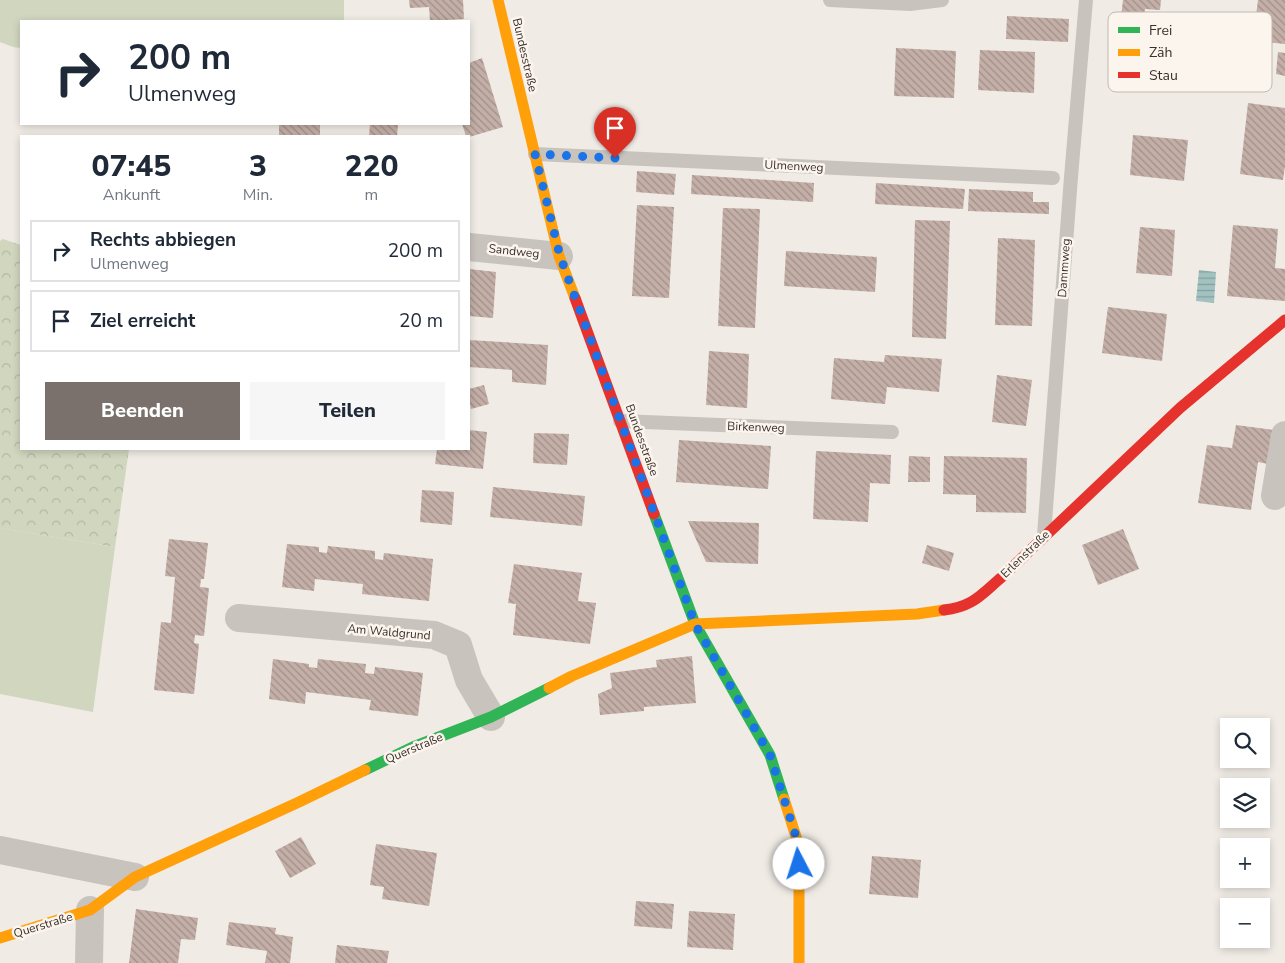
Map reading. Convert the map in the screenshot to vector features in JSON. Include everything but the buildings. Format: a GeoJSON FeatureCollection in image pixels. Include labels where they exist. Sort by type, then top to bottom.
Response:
{"type":"FeatureCollection","features":[{"type":"Feature","properties":{"kind":"street","name":"Bundesstraße"},"geometry":{"type":"LineString","coordinates":[[498,0],[560,256],[695,624],[770,755],[799,846],[799,963]]}},
{"type":"Feature","properties":{"kind":"street","name":"Sandweg"},"geometry":{"type":"LineString","coordinates":[[470,247],[560,256]]}},
{"type":"Feature","properties":{"kind":"street","name":"Erlenstraße"},"geometry":{"type":"LineString","coordinates":[[695,624],[908,615],[937,612],[964,604],[979,596],[1180,408],[1285,320]]}},
{"type":"Feature","properties":{"kind":"street"},"geometry":{"type":"LineString","coordinates":[[1275,496],[1285,435]]}},
{"type":"Feature","properties":{"kind":"street","name":"Am Waldgrund"},"geometry":{"type":"LineString","coordinates":[[239,618],[434,635],[458,645],[469,680],[492,717]]}},
{"type":"Feature","properties":{"kind":"street","name":"Querstraße"},"geometry":{"type":"LineString","coordinates":[[0,938],[90,910],[135,877],[299,802],[413,747],[492,717],[572,676],[695,624]]}},
{"type":"Feature","properties":{"kind":"street"},"geometry":{"type":"LineString","coordinates":[[0,850],[135,877]]}},
{"type":"Feature","properties":{"kind":"street"},"geometry":{"type":"LineString","coordinates":[[89,963],[90,910]]}},
{"type":"Feature","properties":{"kind":"lane"},"geometry":{"type":"LineString","coordinates":[[830,0],[910,4],[942,0]]}},
{"type":"Feature","properties":{"kind":"lane","name":"Dammweg"},"geometry":{"type":"LineString","coordinates":[[1044,536],[1070,177],[1086,0]]}},
{"type":"Feature","properties":{"kind":"lane","name":"Ulmenweg"},"geometry":{"type":"LineString","coordinates":[[535,154],[1054,178]]}},
{"type":"Feature","properties":{"kind":"lane","name":"Birkenweg"},"geometry":{"type":"LineString","coordinates":[[620,421],[892,432]]}},
{"type":"Feature","properties":{"kind":"green space"},"geometry":{"type":"Polygon","coordinates":[[[0,0],[344,0],[344,20],[20,20],[20,48],[0,42],[0,0]]]}},
{"type":"Feature","properties":{"kind":"green space"},"geometry":{"type":"Polygon","coordinates":[[[3,239],[20,245],[20,450],[129,450],[115,547],[0,528],[0,241],[3,239]]]}},
{"type":"Feature","properties":{"kind":"green space"},"geometry":{"type":"Polygon","coordinates":[[[0,528],[115,547],[93,712],[0,694],[0,528]]]}},
{"type":"Feature","properties":{"kind":"water"},"geometry":{"type":"Polygon","coordinates":[[[1199,270],[1216,272],[1214,303],[1196,301],[1199,270]]]}},
{"type":"Feature","properties":{"kind":"traffic: fast"},"geometry":{"type":"LineString","coordinates":[[654,514],[695,624],[770,755],[784,799]]}},
{"type":"Feature","properties":{"kind":"traffic: fast"},"geometry":{"type":"LineString","coordinates":[[365,770],[413,747],[491,717],[549,688]]}},
{"type":"Feature","properties":{"kind":"traffic: slow"},"geometry":{"type":"LineString","coordinates":[[498,0],[559,256],[575,298]]}},
{"type":"Feature","properties":{"kind":"traffic: slow"},"geometry":{"type":"LineString","coordinates":[[549,688],[572,676],[695,624],[917,614],[944,610]]}},
{"type":"Feature","properties":{"kind":"traffic: slow"},"geometry":{"type":"LineString","coordinates":[[0,938],[90,910],[135,877],[365,770]]}},
{"type":"Feature","properties":{"kind":"traffic: slow"},"geometry":{"type":"LineString","coordinates":[[784,799],[799,846],[799,963]]}},
{"type":"Feature","properties":{"kind":"traffic: jam"},"geometry":{"type":"LineString","coordinates":[[575,298],[654,514]]}},
{"type":"Feature","properties":{"kind":"traffic: jam"},"geometry":{"type":"LineString","coordinates":[[944,610],[964,605],[983,594],[1180,408],[1285,320]]}},
{"type":"Feature","properties":{"kind":"route"},"geometry":{"type":"LineString","coordinates":[[615,158],[535,154],[560,256],[695,624],[770,755],[799,846],[799,864]]}}]}
